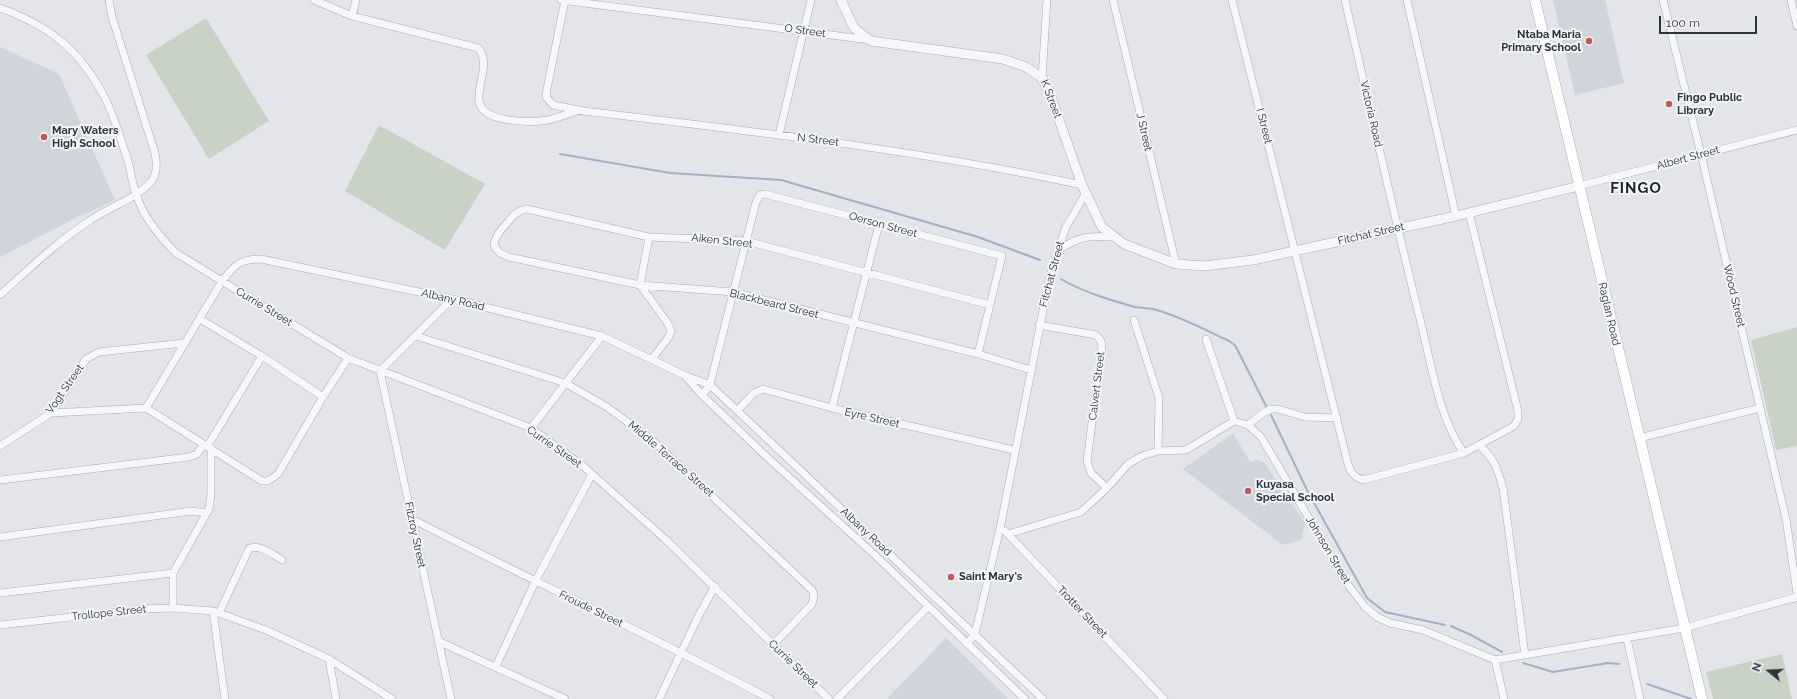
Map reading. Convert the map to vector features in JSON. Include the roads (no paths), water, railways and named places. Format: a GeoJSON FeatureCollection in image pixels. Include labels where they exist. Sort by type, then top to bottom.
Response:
{"type":"FeatureCollection","features":[{"type":"Feature","properties":{"kind":"main road","name":"Raglan Road"},"geometry":{"type":"LineString","coordinates":[[1535,0],[1631,408],[1702,699]]}},
{"type":"Feature","properties":{"kind":"street"},"geometry":{"type":"LineString","coordinates":[[0,295],[64,240],[89,221],[136,194],[151,181],[156,174],[155,153],[112,18],[109,0]]}},
{"type":"Feature","properties":{"kind":"street"},"geometry":{"type":"LineString","coordinates":[[314,0],[352,16],[478,48],[483,55],[484,61],[480,106],[486,113],[497,118],[531,122],[548,120],[579,110]]}},
{"type":"Feature","properties":{"kind":"street"},"geometry":{"type":"LineString","coordinates":[[352,16],[356,0]]}},
{"type":"Feature","properties":{"kind":"street","name":"O Street"},"geometry":{"type":"LineString","coordinates":[[561,0],[803,31],[1008,60],[1026,67],[1042,78]]}},
{"type":"Feature","properties":{"kind":"street","name":"N Street"},"geometry":{"type":"LineString","coordinates":[[565,0],[546,97],[548,102],[553,105],[579,110],[869,147],[1025,173],[1084,189]]}},
{"type":"Feature","properties":{"kind":"street"},"geometry":{"type":"LineString","coordinates":[[779,135],[811,0]]}},
{"type":"Feature","properties":{"kind":"street"},"geometry":{"type":"LineString","coordinates":[[841,0],[854,28],[871,41]]}},
{"type":"Feature","properties":{"kind":"street","name":"K Street"},"geometry":{"type":"LineString","coordinates":[[1047,0],[1042,78],[1050,94],[1084,189]]}},
{"type":"Feature","properties":{"kind":"street","name":"J Street"},"geometry":{"type":"LineString","coordinates":[[1113,0],[1176,264]]}},
{"type":"Feature","properties":{"kind":"street","name":"I Street"},"geometry":{"type":"LineString","coordinates":[[1232,0],[1350,472],[1354,476],[1363,480],[1464,453],[1514,426],[1518,419],[1518,411],[1469,213]]}},
{"type":"Feature","properties":{"kind":"street","name":"Victoria Road"},"geometry":{"type":"LineString","coordinates":[[1345,0],[1396,228],[1437,387],[1449,427],[1464,453]]}},
{"type":"Feature","properties":{"kind":"street"},"geometry":{"type":"LineString","coordinates":[[1407,0],[1456,216]]}},
{"type":"Feature","properties":{"kind":"street","name":"Wood Street"},"geometry":{"type":"LineString","coordinates":[[1663,0],[1701,154],[1786,519],[1797,593]]}},
{"type":"Feature","properties":{"kind":"street"},"geometry":{"type":"LineString","coordinates":[[1791,0],[1797,26]]}},
{"type":"Feature","properties":{"kind":"street"},"geometry":{"type":"LineString","coordinates":[[0,8],[33,21],[55,35],[79,60],[106,100],[128,163],[136,194],[148,220],[161,238],[176,253],[222,281]]}},
{"type":"Feature","properties":{"kind":"street","name":"Albert Street"},"geometry":{"type":"LineString","coordinates":[[1579,186],[1797,130]]}},
{"type":"Feature","properties":{"kind":"street","name":"Fitchat Street"},"geometry":{"type":"LineString","coordinates":[[1084,189],[1102,227],[1113,237],[1134,249],[1176,264],[1220,265],[1295,251],[1456,216],[1579,186]]}},
{"type":"Feature","properties":{"kind":"street","name":"Fitchat Street"},"geometry":{"type":"LineString","coordinates":[[967,644],[975,634],[1000,524],[1039,325],[1056,251],[1084,189]]}},
{"type":"Feature","properties":{"kind":"street","name":"Oerson Street"},"geometry":{"type":"LineString","coordinates":[[746,241],[756,202],[760,195],[765,194],[1002,256],[990,305]]}},
{"type":"Feature","properties":{"kind":"street","name":"Aiken Street"},"geometry":{"type":"LineString","coordinates":[[494,245],[494,240],[500,231],[522,209],[527,209],[649,237],[746,241],[866,274],[990,305]]}},
{"type":"Feature","properties":{"kind":"street"},"geometry":{"type":"LineString","coordinates":[[832,408],[855,324],[879,224]]}},
{"type":"Feature","properties":{"kind":"street"},"geometry":{"type":"LineString","coordinates":[[1056,251],[1072,240],[1089,236],[1113,237]]}},
{"type":"Feature","properties":{"kind":"street"},"geometry":{"type":"LineString","coordinates":[[649,237],[640,285],[667,322],[671,331],[668,338],[652,359]]}},
{"type":"Feature","properties":{"kind":"street"},"geometry":{"type":"LineString","coordinates":[[702,395],[710,385],[746,241]]}},
{"type":"Feature","properties":{"kind":"street","name":"Blackbeard Street"},"geometry":{"type":"LineString","coordinates":[[494,245],[499,252],[509,257],[640,285],[733,292],[978,354],[1031,370]]}},
{"type":"Feature","properties":{"kind":"street","name":"Albany Road"},"geometry":{"type":"LineString","coordinates":[[146,408],[222,281],[240,262],[248,259],[261,259],[452,299],[602,336],[684,375],[710,385],[1043,699]]}},
{"type":"Feature","properties":{"kind":"street","name":"Currie Street"},"geometry":{"type":"LineString","coordinates":[[222,281],[348,358],[531,428],[592,474],[715,586],[829,699]]}},
{"type":"Feature","properties":{"kind":"street"},"geometry":{"type":"LineString","coordinates":[[380,371],[452,299]]}},
{"type":"Feature","properties":{"kind":"street"},"geometry":{"type":"LineString","coordinates":[[978,354],[990,305]]}},
{"type":"Feature","properties":{"kind":"street"},"geometry":{"type":"LineString","coordinates":[[200,319],[262,356],[323,397]]}},
{"type":"Feature","properties":{"kind":"street"},"geometry":{"type":"LineString","coordinates":[[1134,320],[1159,398],[1158,451]]}},
{"type":"Feature","properties":{"kind":"street","name":"Calvert Street"},"geometry":{"type":"LineString","coordinates":[[1039,325],[1096,336],[1101,341],[1102,346],[1087,462],[1091,473],[1107,488]]}},
{"type":"Feature","properties":{"kind":"street","name":"Middle Terrace Street"},"geometry":{"type":"LineString","coordinates":[[416,336],[565,383],[607,407],[652,440],[809,585],[814,595],[812,604],[773,645]]}},
{"type":"Feature","properties":{"kind":"street"},"geometry":{"type":"LineString","coordinates":[[531,428],[602,336]]}},
{"type":"Feature","properties":{"kind":"street"},"geometry":{"type":"LineString","coordinates":[[1008,534],[1081,512],[1107,488],[1128,464],[1142,456],[1158,451],[1186,450],[1234,420],[1206,339]]}},
{"type":"Feature","properties":{"kind":"street","name":"Vogt Street"},"geometry":{"type":"LineString","coordinates":[[0,446],[51,413],[86,359],[92,354],[184,343]]}},
{"type":"Feature","properties":{"kind":"street"},"geometry":{"type":"LineString","coordinates":[[0,480],[189,457],[197,454],[207,448],[262,356]]}},
{"type":"Feature","properties":{"kind":"street"},"geometry":{"type":"LineString","coordinates":[[51,413],[146,408],[207,448],[262,481],[268,481],[278,474],[323,397],[348,358]]}},
{"type":"Feature","properties":{"kind":"street","name":"Fitzroy Street"},"geometry":{"type":"LineString","coordinates":[[380,371],[451,699]]}},
{"type":"Feature","properties":{"kind":"street","name":"Albany Road"},"geometry":{"type":"LineString","coordinates":[[684,375],[702,395],[768,458],[877,557],[1024,698]]}},
{"type":"Feature","properties":{"kind":"street","name":"Eyre Street"},"geometry":{"type":"LineString","coordinates":[[738,410],[754,393],[763,390],[832,408],[1014,450]]}},
{"type":"Feature","properties":{"kind":"street"},"geometry":{"type":"LineString","coordinates":[[1638,433],[1760,408]]}},
{"type":"Feature","properties":{"kind":"street"},"geometry":{"type":"LineString","coordinates":[[1248,425],[1263,413],[1271,409],[1278,409],[1305,417],[1337,418]]}},
{"type":"Feature","properties":{"kind":"street","name":"Johnson Street"},"geometry":{"type":"LineString","coordinates":[[1234,420],[1248,425],[1261,437],[1349,586],[1364,607],[1377,617],[1390,623],[1423,630],[1495,660]]}},
{"type":"Feature","properties":{"kind":"street"},"geometry":{"type":"LineString","coordinates":[[1479,445],[1490,454],[1496,463],[1503,488],[1525,655]]}},
{"type":"Feature","properties":{"kind":"street"},"geometry":{"type":"LineString","coordinates":[[173,608],[173,573],[207,512],[211,494],[207,448]]}},
{"type":"Feature","properties":{"kind":"street"},"geometry":{"type":"LineString","coordinates":[[768,458],[777,449]]}},
{"type":"Feature","properties":{"kind":"street"},"geometry":{"type":"LineString","coordinates":[[496,666],[535,582],[592,474]]}},
{"type":"Feature","properties":{"kind":"street"},"geometry":{"type":"LineString","coordinates":[[0,537],[191,512],[207,512]]}},
{"type":"Feature","properties":{"kind":"street","name":"Froude Street"},"geometry":{"type":"LineString","coordinates":[[412,519],[535,582],[681,652],[770,699]]}},
{"type":"Feature","properties":{"kind":"street","name":"Trotter Street"},"geometry":{"type":"LineString","coordinates":[[1000,524],[1164,699]]}},
{"type":"Feature","properties":{"kind":"street"},"geometry":{"type":"LineString","coordinates":[[225,699],[216,612],[249,549],[252,547],[258,547],[282,560]]}},
{"type":"Feature","properties":{"kind":"street"},"geometry":{"type":"LineString","coordinates":[[877,557],[884,549]]}},
{"type":"Feature","properties":{"kind":"street"},"geometry":{"type":"LineString","coordinates":[[0,593],[173,573]]}},
{"type":"Feature","properties":{"kind":"street"},"geometry":{"type":"LineString","coordinates":[[659,699],[715,586]]}},
{"type":"Feature","properties":{"kind":"street"},"geometry":{"type":"LineString","coordinates":[[1504,699],[1495,660],[1684,628],[1797,597]]}},
{"type":"Feature","properties":{"kind":"street"},"geometry":{"type":"LineString","coordinates":[[837,699],[928,607]]}},
{"type":"Feature","properties":{"kind":"street","name":"Trollope Street"},"geometry":{"type":"LineString","coordinates":[[0,625],[106,612],[173,608],[216,612],[266,630],[329,660],[392,699]]}},
{"type":"Feature","properties":{"kind":"street"},"geometry":{"type":"LineString","coordinates":[[1627,638],[1640,699]]}},
{"type":"Feature","properties":{"kind":"street"},"geometry":{"type":"LineString","coordinates":[[438,640],[565,699]]}},
{"type":"Feature","properties":{"kind":"street"},"geometry":{"type":"LineString","coordinates":[[329,660],[336,699]]}},
{"type":"Feature","properties":{"kind":"street"},"geometry":{"type":"LineString","coordinates":[[1024,698],[1030,687]]}},
{"type":"Feature","properties":{"kind":"waterway"},"geometry":{"type":"LineString","coordinates":[[560,154],[670,173],[781,180],[978,237],[1040,260]]}},
{"type":"Feature","properties":{"kind":"waterway"},"geometry":{"type":"LineString","coordinates":[[1061,279],[1087,292],[1135,307],[1153,309],[1173,315],[1229,341],[1235,345],[1266,406]]}},
{"type":"Feature","properties":{"kind":"waterway"},"geometry":{"type":"LineString","coordinates":[[1271,415],[1308,492],[1367,598],[1385,612],[1445,625]]}},
{"type":"Feature","properties":{"kind":"waterway"},"geometry":{"type":"LineString","coordinates":[[1451,626],[1502,652]]}},
{"type":"Feature","properties":{"kind":"waterway"},"geometry":{"type":"LineString","coordinates":[[1523,663],[1553,672],[1608,663],[1619,664]]}},
{"type":"Feature","properties":{"kind":"waterway"},"geometry":{"type":"LineString","coordinates":[[1647,684],[1691,699]]}},
{"type":"Feature","properties":{"kind":"place","name":"Ntaba Maria Primary School"},"geometry":{"type":"Point","coordinates":[1589,41]}},
{"type":"Feature","properties":{"kind":"place","name":"Fingo Public Library"},"geometry":{"type":"Point","coordinates":[1669,104]}},
{"type":"Feature","properties":{"kind":"place","name":"Mary Waters High School"},"geometry":{"type":"Point","coordinates":[44,137]}},
{"type":"Feature","properties":{"kind":"place","name":"Kuyasa Special School"},"geometry":{"type":"Point","coordinates":[1248,491]}},
{"type":"Feature","properties":{"kind":"place","name":"Saint Mary's"},"geometry":{"type":"Point","coordinates":[951,577]}},
{"type":"Feature","properties":{"kind":"district","name":"FINGO"},"geometry":{"type":"Point","coordinates":[1636,188]}}]}
